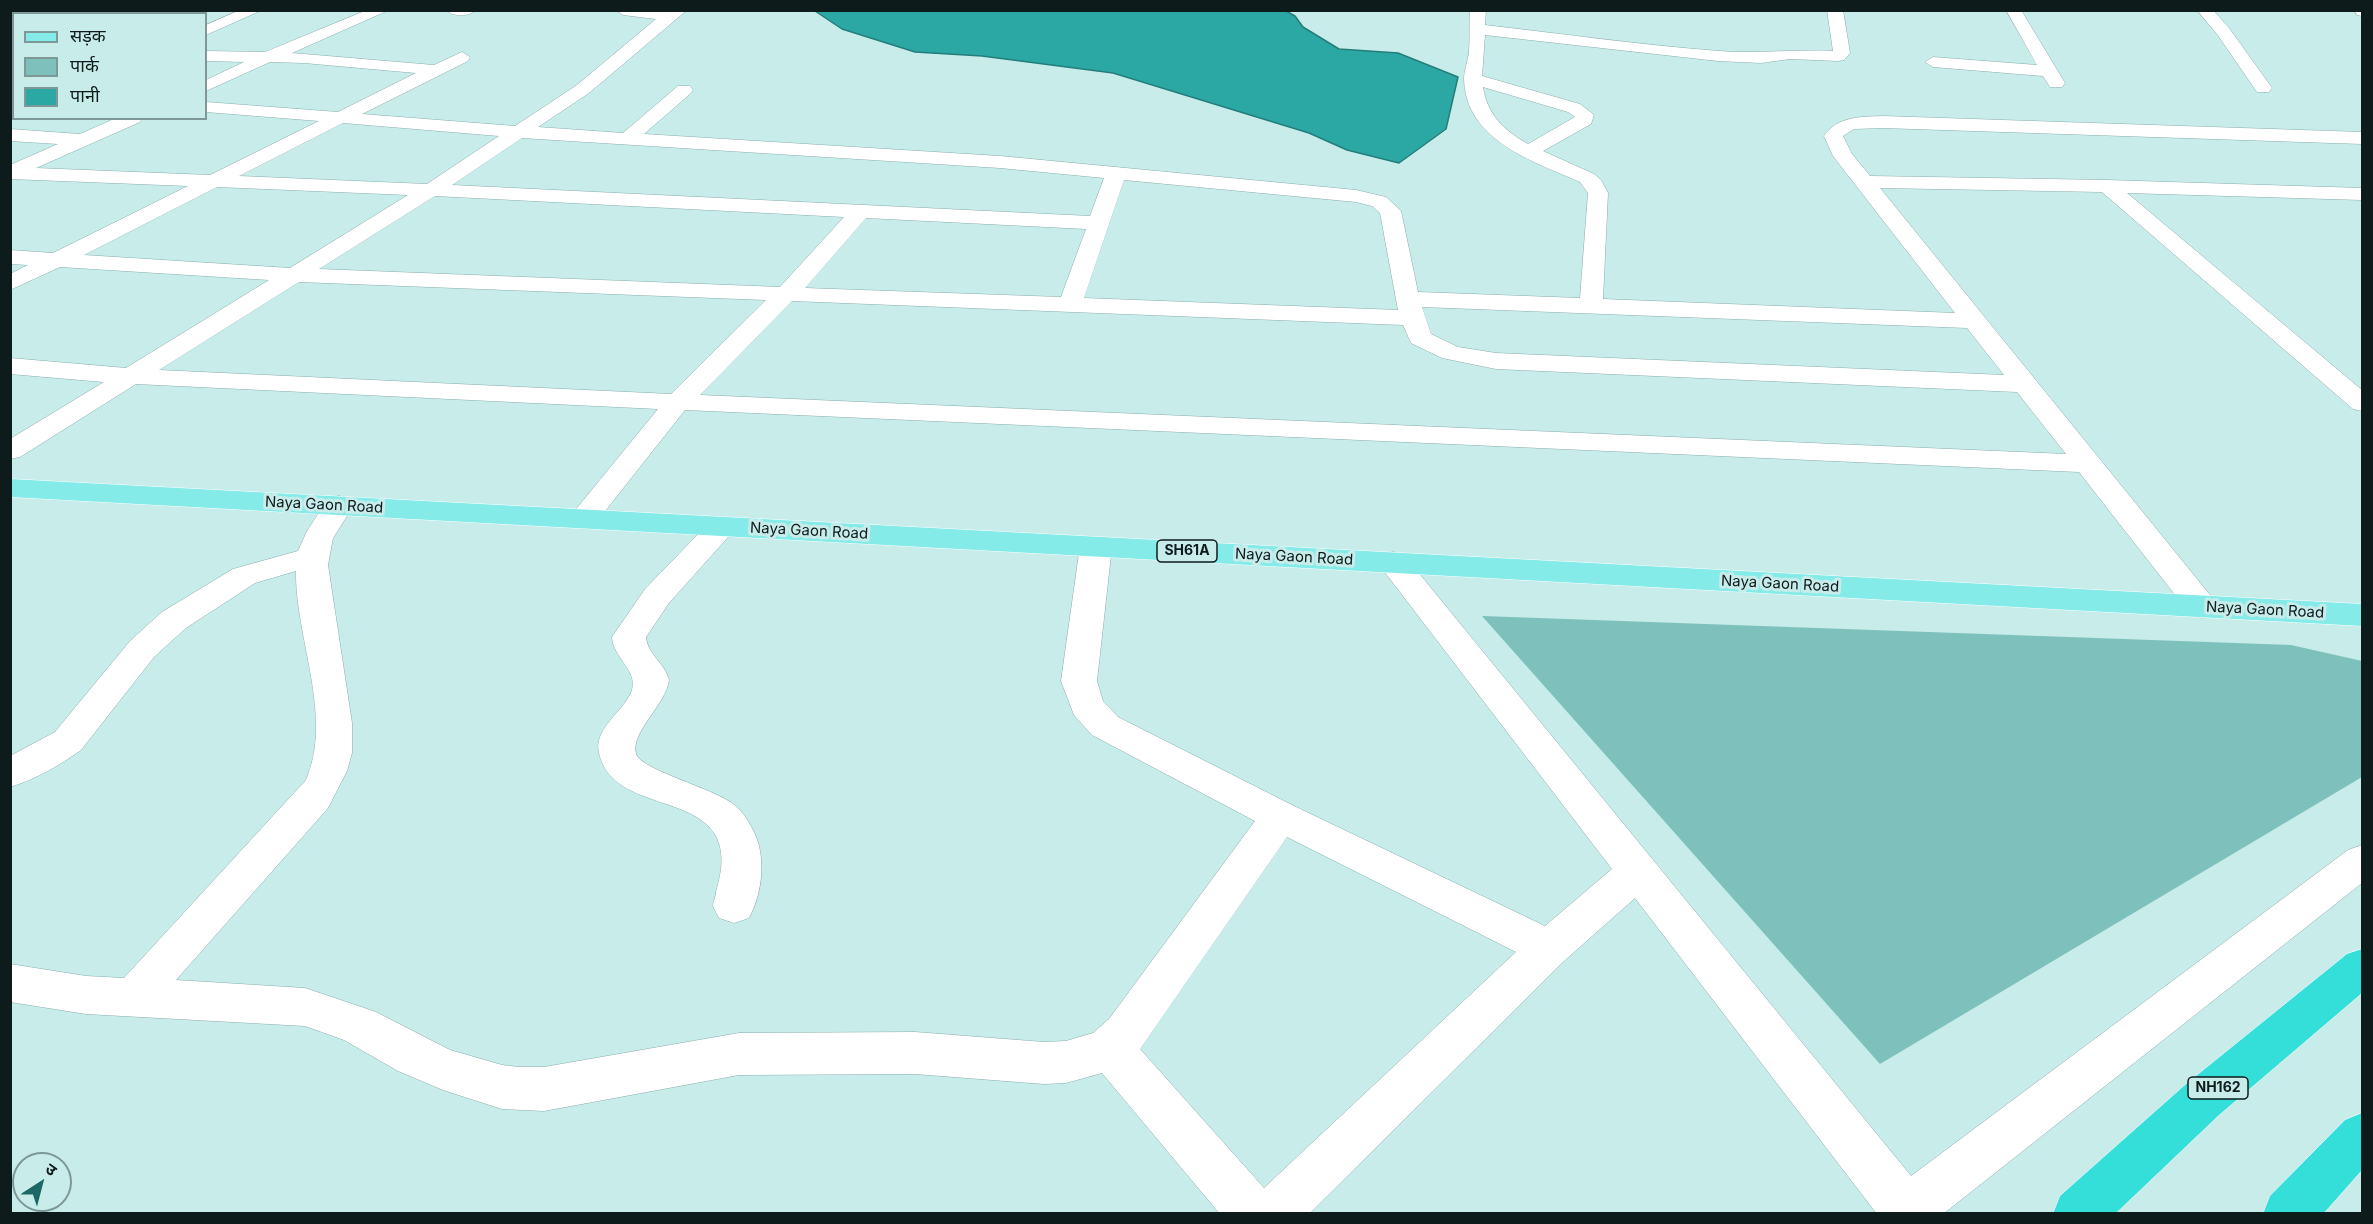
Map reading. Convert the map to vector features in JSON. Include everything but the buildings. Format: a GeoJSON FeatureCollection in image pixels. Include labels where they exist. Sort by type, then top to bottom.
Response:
{"type":"FeatureCollection","features":[{"type":"Feature","properties":{"kind":"highway","name":"NH162"},"geometry":{"type":"LineString","coordinates":[[2078,1214],[2202,1100],[2362,967]]}},
{"type":"Feature","properties":{"kind":"highway"},"geometry":{"type":"LineString","coordinates":[[2288,1214],[2362,1136]]}},
{"type":"Feature","properties":{"kind":"main road","name":"Naya Gaon Road"},"geometry":{"type":"LineString","coordinates":[[10,488],[2362,615]]}},
{"type":"Feature","properties":{"kind":"street"},"geometry":{"type":"LineString","coordinates":[[207,30],[255,10]]}},
{"type":"Feature","properties":{"kind":"street"},"geometry":{"type":"LineString","coordinates":[[207,86],[268,57],[382,10]]}},
{"type":"Feature","properties":{"kind":"street"},"geometry":{"type":"LineString","coordinates":[[453,10],[469,10]]}},
{"type":"Feature","properties":{"kind":"street"},"geometry":{"type":"LineString","coordinates":[[623,10],[675,13]]}},
{"type":"Feature","properties":{"kind":"street"},"geometry":{"type":"LineString","coordinates":[[1590,306],[1598,193],[1594,184],[1587,178],[1506,140],[1486,120],[1475,95],[1473,79],[1478,20],[1718,56],[1761,58],[1790,54],[1838,56],[1842,53],[1835,10]]}},
{"type":"Feature","properties":{"kind":"street"},"geometry":{"type":"LineString","coordinates":[[1933,62],[2053,77],[2013,10]]}},
{"type":"Feature","properties":{"kind":"street"},"geometry":{"type":"LineString","coordinates":[[2204,10],[2223,32],[2263,88]]}},
{"type":"Feature","properties":{"kind":"street"},"geometry":{"type":"LineString","coordinates":[[10,451],[431,190],[583,89],[675,13]]}},
{"type":"Feature","properties":{"kind":"street"},"geometry":{"type":"LineString","coordinates":[[207,56],[268,57],[436,70]]}},
{"type":"Feature","properties":{"kind":"street"},"geometry":{"type":"LineString","coordinates":[[10,284],[462,57]]}},
{"type":"Feature","properties":{"kind":"street"},"geometry":{"type":"LineString","coordinates":[[1473,79],[1563,105],[1586,115],[1584,120],[1528,152]]}},
{"type":"Feature","properties":{"kind":"street"},"geometry":{"type":"LineString","coordinates":[[628,138],[684,90]]}},
{"type":"Feature","properties":{"kind":"street"},"geometry":{"type":"LineString","coordinates":[[207,107],[519,132],[1000,162],[1356,196],[1379,201],[1390,211],[1411,309],[1420,338],[1462,356],[1496,362],[2024,384]]}},
{"type":"Feature","properties":{"kind":"street"},"geometry":{"type":"LineString","coordinates":[[10,173],[129,120]]}},
{"type":"Feature","properties":{"kind":"street"},"geometry":{"type":"LineString","coordinates":[[2202,607],[1863,182],[1833,136],[1839,128],[1849,124],[1895,123],[2362,138]]}},
{"type":"Feature","properties":{"kind":"street"},"geometry":{"type":"LineString","coordinates":[[10,135],[84,140]]}},
{"type":"Feature","properties":{"kind":"street"},"geometry":{"type":"LineString","coordinates":[[10,173],[431,190],[1099,223]]}},
{"type":"Feature","properties":{"kind":"street"},"geometry":{"type":"LineString","coordinates":[[1070,305],[1116,173]]}},
{"type":"Feature","properties":{"kind":"street"},"geometry":{"type":"LineString","coordinates":[[1863,182],[2107,186],[2362,194]]}},
{"type":"Feature","properties":{"kind":"street"},"geometry":{"type":"LineString","coordinates":[[2107,186],[2362,403]]}},
{"type":"Feature","properties":{"kind":"street"},"geometry":{"type":"LineString","coordinates":[[583,519],[678,402],[786,294],[861,211]]}},
{"type":"Feature","properties":{"kind":"street"},"geometry":{"type":"LineString","coordinates":[[10,257],[294,275],[1070,305],[1411,309],[1590,306],[1974,321]]}},
{"type":"Feature","properties":{"kind":"street"},"geometry":{"type":"LineString","coordinates":[[10,366],[130,376],[678,402],[2088,464]]}},
{"type":"Feature","properties":{"kind":"street"},"geometry":{"type":"LineString","coordinates":[[134,998],[314,798],[326,781],[335,744],[312,577],[312,557],[314,545],[339,505]]}},
{"type":"Feature","properties":{"kind":"street"},"geometry":{"type":"LineString","coordinates":[[723,526],[657,596],[629,638],[630,652],[648,672],[651,687],[620,733],[617,754],[622,765],[638,779],[701,802],[730,823],[737,835],[742,860],[734,906]]}},
{"type":"Feature","properties":{"kind":"street"},"geometry":{"type":"LineString","coordinates":[[1096,546],[1079,681],[1087,706],[1106,726],[1280,816],[1549,948]]}},
{"type":"Feature","properties":{"kind":"street"},"geometry":{"type":"LineString","coordinates":[[10,773],[52,752],[68,741],[142,649],[196,605],[244,576],[312,557]]}},
{"type":"Feature","properties":{"kind":"street"},"geometry":{"type":"LineString","coordinates":[[1393,562],[1904,1212],[2362,861]]}},
{"type":"Feature","properties":{"kind":"street"},"geometry":{"type":"LineString","coordinates":[[10,983],[86,995],[305,1007],[360,1026],[443,1069],[502,1087],[519,1089],[544,1089],[740,1054],[915,1053],[1044,1063],[1066,1062],[1089,1057],[1109,1047],[1125,1033],[1280,816]]}},
{"type":"Feature","properties":{"kind":"street"},"geometry":{"type":"LineString","coordinates":[[1273,1214],[1549,948],[1638,871]]}},
{"type":"Feature","properties":{"kind":"street"},"geometry":{"type":"LineString","coordinates":[[1109,1047],[1253,1214]]}},
{"type":"Feature","properties":{"kind":"green space"},"geometry":{"type":"Polygon","coordinates":[[[1482,616],[2291,645],[2362,661],[2362,777],[1880,1064],[1482,616]]]}},
{"type":"Feature","properties":{"kind":"water"},"geometry":{"type":"Polygon","coordinates":[[[815,11],[1286,11],[1295,16],[1303,27],[1339,49],[1398,53],[1458,77],[1446,129],[1399,163],[1347,150],[1309,133],[1113,73],[982,56],[915,52],[842,29],[815,11]]]}}]}
